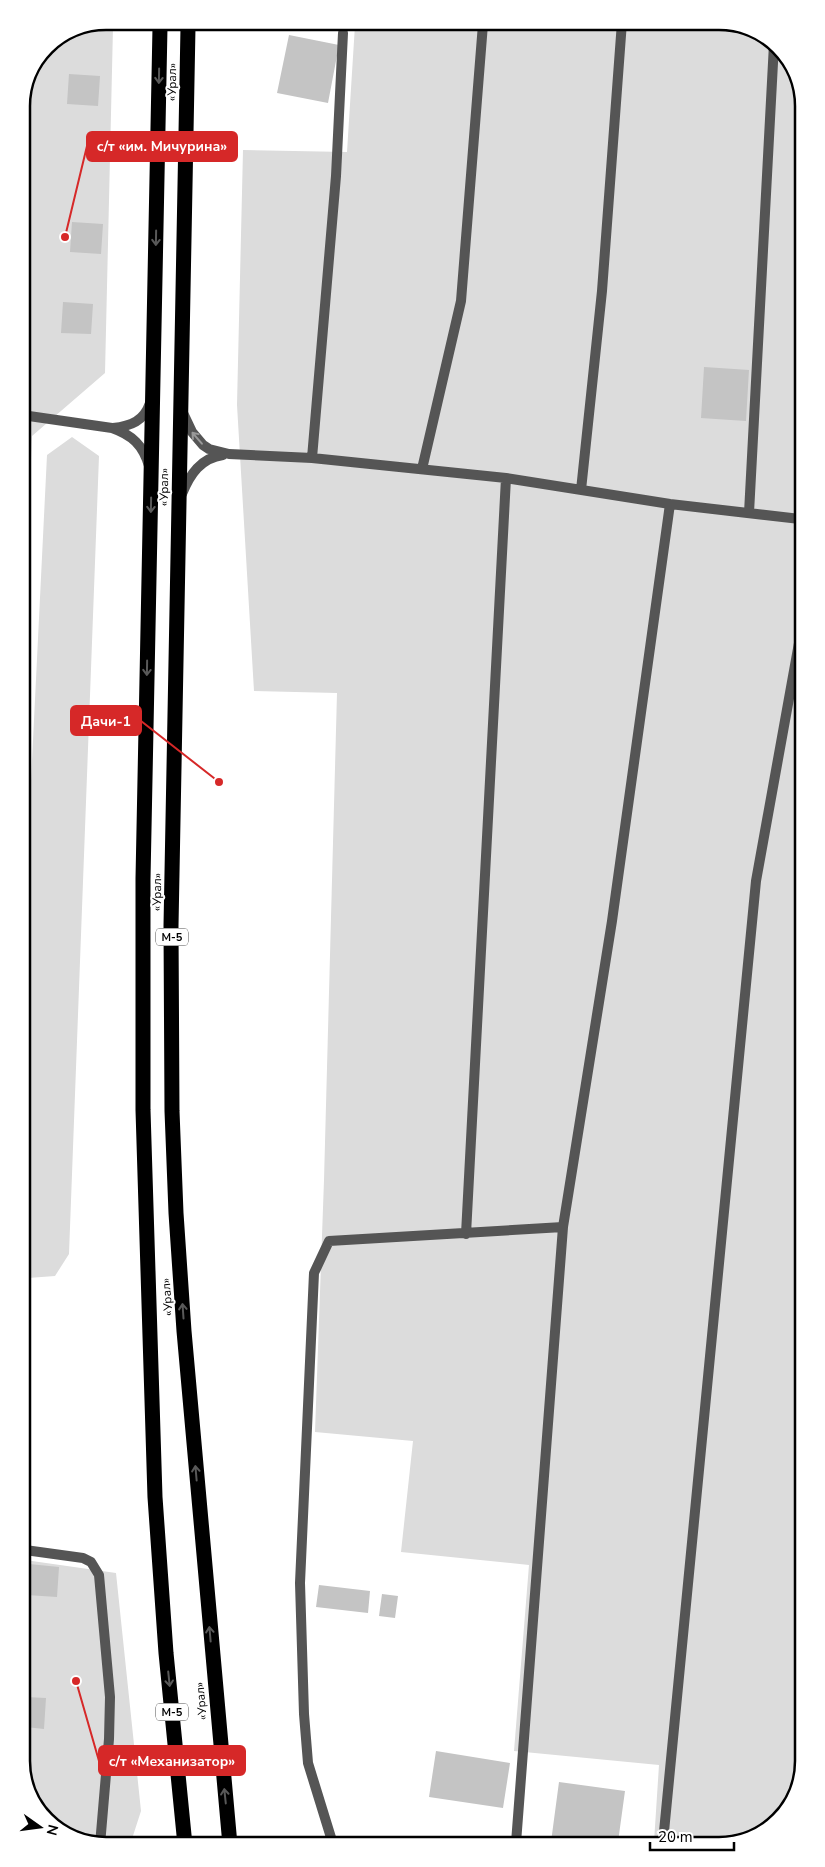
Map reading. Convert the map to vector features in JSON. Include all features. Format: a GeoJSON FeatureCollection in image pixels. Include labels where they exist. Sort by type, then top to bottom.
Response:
{"type":"FeatureCollection","features":[{"type":"Feature","properties":{"kind":"highway","name":"«Урал»"},"geometry":{"type":"LineString","coordinates":[[160,30],[143,916],[146,1195],[153,1375],[155,1497],[166,1653],[184,1837]]}},
{"type":"Feature","properties":{"kind":"highway","name":"«Урал»"},"geometry":{"type":"LineString","coordinates":[[188,30],[178,505],[172,926],[172,1111],[176,1213],[184,1331],[229,1837]]}},
{"type":"Feature","properties":{"kind":"lane"},"geometry":{"type":"LineString","coordinates":[[422,469],[461,301],[483,30]]}},
{"type":"Feature","properties":{"kind":"lane"},"geometry":{"type":"LineString","coordinates":[[581,490],[602,291],[621,30]]}},
{"type":"Feature","properties":{"kind":"lane"},"geometry":{"type":"LineString","coordinates":[[312,458],[336,176],[343,33]]}},
{"type":"Feature","properties":{"kind":"lane"},"geometry":{"type":"LineString","coordinates":[[749,513],[774,53]]}},
{"type":"Feature","properties":{"kind":"lane"},"geometry":{"type":"LineString","coordinates":[[112,428],[131,425],[138,421],[146,412],[153,396]]}},
{"type":"Feature","properties":{"kind":"lane"},"geometry":{"type":"LineString","coordinates":[[180,406],[188,426],[203,445],[209,449],[229,454],[312,458],[506,478],[670,504],[795,518]]}},
{"type":"Feature","properties":{"kind":"lane"},"geometry":{"type":"LineString","coordinates":[[30,416],[112,428],[130,436],[136,441],[146,456],[151,479]]}},
{"type":"Feature","properties":{"kind":"lane"},"geometry":{"type":"LineString","coordinates":[[178,505],[185,485],[196,468],[210,458],[229,454]]}},
{"type":"Feature","properties":{"kind":"lane"},"geometry":{"type":"LineString","coordinates":[[466,1234],[506,478]]}},
{"type":"Feature","properties":{"kind":"lane"},"geometry":{"type":"LineString","coordinates":[[516,1837],[563,1227],[612,921],[670,504]]}},
{"type":"Feature","properties":{"kind":"lane"},"geometry":{"type":"LineString","coordinates":[[663,1837],[756,881],[795,665]]}},
{"type":"Feature","properties":{"kind":"lane"},"geometry":{"type":"LineString","coordinates":[[331,1837],[308,1764],[300,1583],[314,1273],[329,1240],[466,1234],[563,1227]]}},
{"type":"Feature","properties":{"kind":"lane"},"geometry":{"type":"LineString","coordinates":[[30,1551],[83,1558],[91,1562],[98,1576],[110,1697],[109,1739],[101,1837]]}},
{"type":"Feature","properties":{"kind":"shaded area"},"geometry":{"type":"Polygon","coordinates":[[[113,30],[105,373],[32,436],[30,484],[30,101],[38,73],[56,49],[68,40],[82,34],[92,31],[113,30]]]}},
{"type":"Feature","properties":{"kind":"shaded area"},"geometry":{"type":"Polygon","coordinates":[[[355,30],[724,30],[757,40],[773,52],[785,68],[791,82],[795,106],[795,1760],[791,1785],[779,1807],[761,1824],[733,1836],[654,1837],[659,1765],[514,1751],[529,1565],[401,1552],[413,1441],[315,1432],[337,693],[254,691],[237,405],[243,150],[347,152],[355,30]]]}},
{"type":"Feature","properties":{"kind":"shaded area"},"geometry":{"type":"Polygon","coordinates":[[[72,437],[99,456],[69,1254],[55,1276],[30,1278],[30,802],[47,455],[72,437]]]}},
{"type":"Feature","properties":{"kind":"shaded area"},"geometry":{"type":"Polygon","coordinates":[[[30,1561],[116,1573],[141,1811],[133,1837],[92,1836],[65,1825],[65,1802],[42,1802],[34,1785],[30,1760],[30,1561]]]}},
{"type":"Feature","properties":{"kind":"building"},"geometry":{"type":"Polygon","coordinates":[[[289,35],[339,45],[328,103],[277,93],[289,35]]]}},
{"type":"Feature","properties":{"kind":"building"},"geometry":{"type":"Polygon","coordinates":[[[69,74],[100,76],[98,106],[67,104],[69,74]]]}},
{"type":"Feature","properties":{"kind":"building"},"geometry":{"type":"Polygon","coordinates":[[[72,222],[103,224],[101,254],[70,252],[72,222]]]}},
{"type":"Feature","properties":{"kind":"building"},"geometry":{"type":"Polygon","coordinates":[[[63,302],[93,304],[91,334],[61,333],[63,302]]]}},
{"type":"Feature","properties":{"kind":"building"},"geometry":{"type":"Polygon","coordinates":[[[704,367],[749,370],[746,421],[701,418],[704,367]]]}},
{"type":"Feature","properties":{"kind":"building"},"geometry":{"type":"Polygon","coordinates":[[[30,1564],[59,1567],[57,1597],[30,1595],[30,1564]]]}},
{"type":"Feature","properties":{"kind":"building"},"geometry":{"type":"Polygon","coordinates":[[[319,1585],[370,1591],[368,1613],[316,1607],[319,1585]]]}},
{"type":"Feature","properties":{"kind":"building"},"geometry":{"type":"Polygon","coordinates":[[[382,1594],[398,1596],[395,1618],[379,1616],[382,1594]]]}},
{"type":"Feature","properties":{"kind":"building"},"geometry":{"type":"Polygon","coordinates":[[[30,1697],[46,1698],[44,1729],[30,1727],[30,1697]]]}},
{"type":"Feature","properties":{"kind":"building"},"geometry":{"type":"Polygon","coordinates":[[[436,1751],[510,1763],[503,1808],[429,1797],[436,1751]]]}},
{"type":"Feature","properties":{"kind":"building"},"geometry":{"type":"Polygon","coordinates":[[[559,1782],[625,1791],[619,1837],[552,1837],[559,1782]]]}},
{"type":"Feature","properties":{"kind":"place","name":"с/т «им. Мичурина»"},"geometry":{"type":"Point","coordinates":[65,237]}},
{"type":"Feature","properties":{"kind":"place","name":"Дачи-1"},"geometry":{"type":"Point","coordinates":[219,782]}},
{"type":"Feature","properties":{"kind":"place","name":"с/т «Механизатор»"},"geometry":{"type":"Point","coordinates":[76,1681]}}]}
